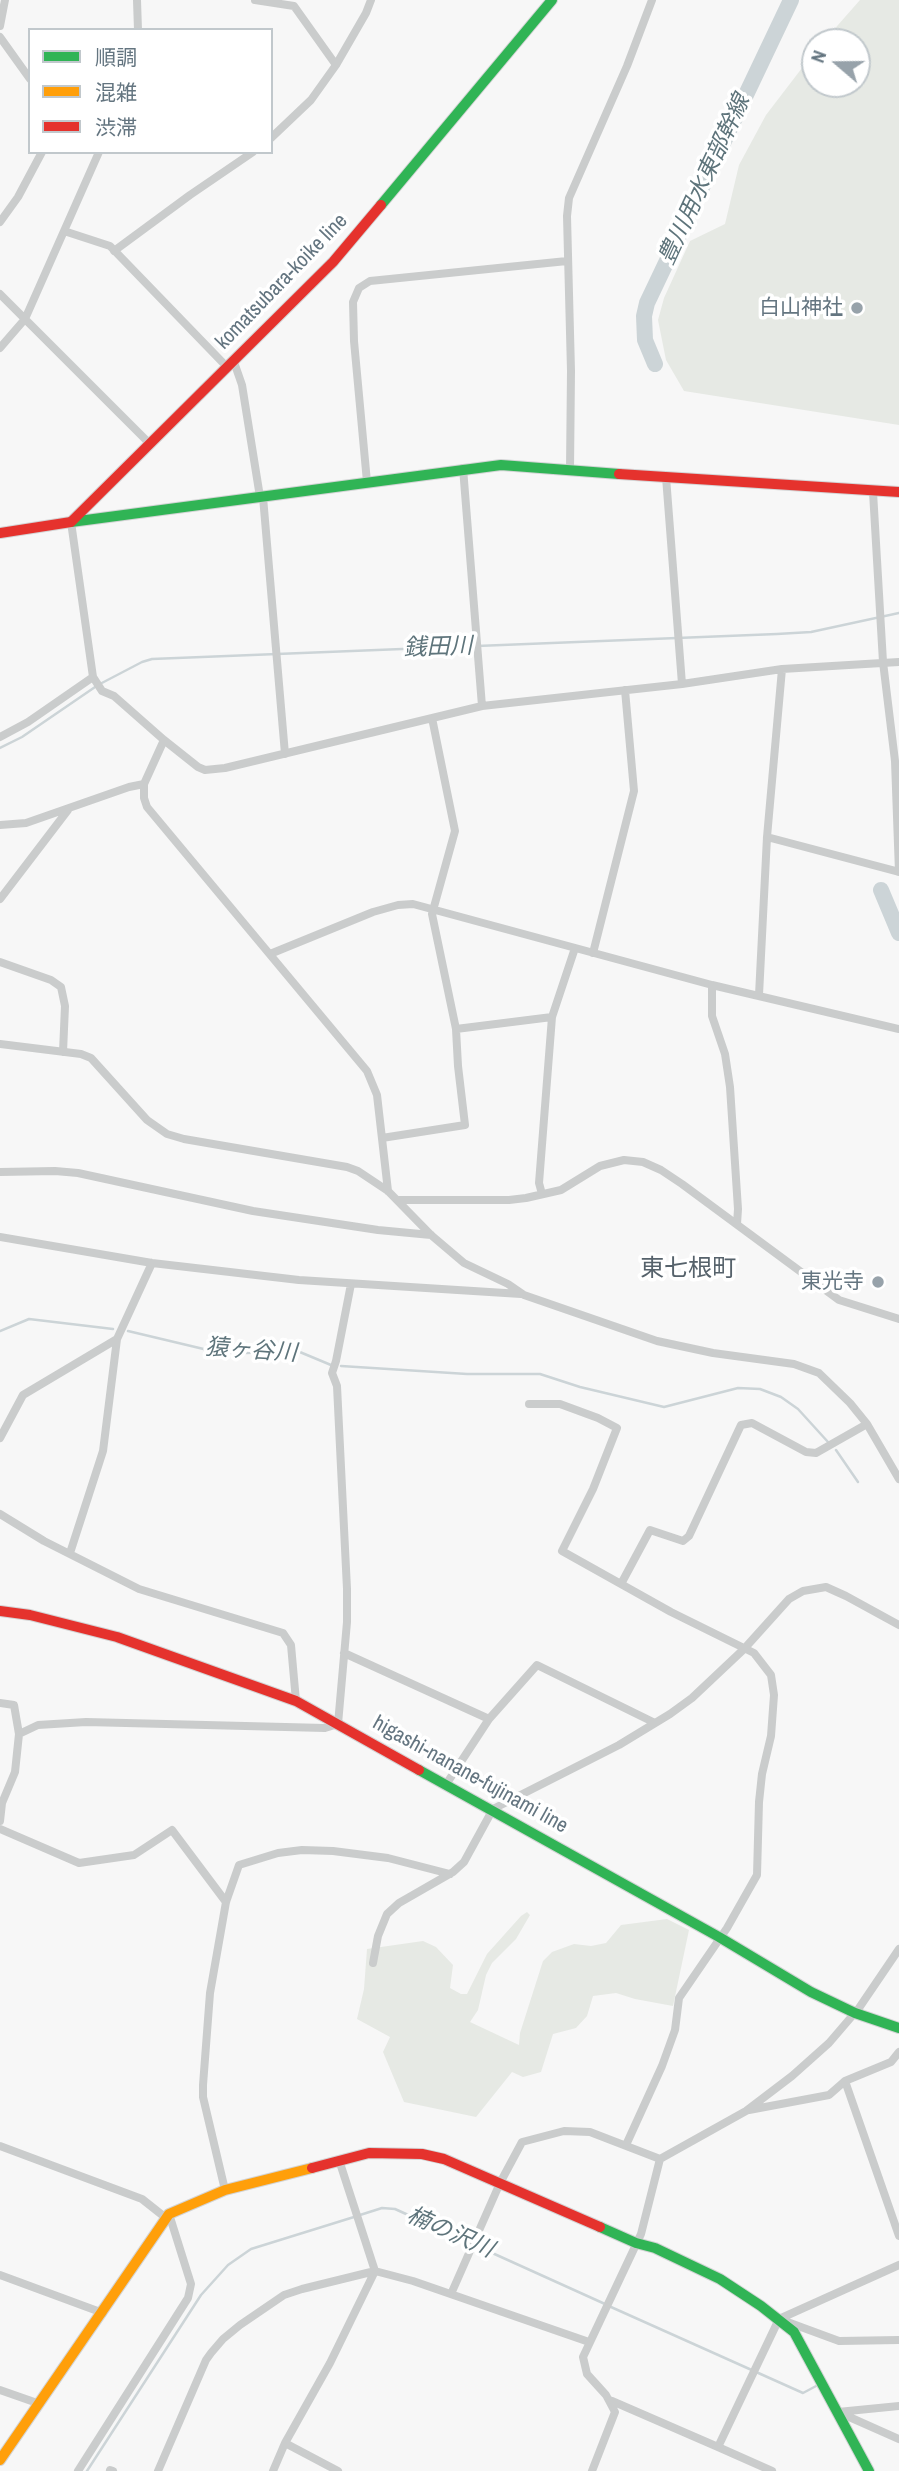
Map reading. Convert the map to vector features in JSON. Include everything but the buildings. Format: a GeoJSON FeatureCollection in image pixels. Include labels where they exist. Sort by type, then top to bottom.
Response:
{"type":"FeatureCollection","features":[{"type":"Feature","properties":{"kind":"street"},"geometry":{"type":"LineString","coordinates":[[0,23],[5,0]]}},
{"type":"Feature","properties":{"kind":"street"},"geometry":{"type":"LineString","coordinates":[[137,0],[138,28]]}},
{"type":"Feature","properties":{"kind":"street"},"geometry":{"type":"LineString","coordinates":[[255,0],[294,6],[335,65]]}},
{"type":"Feature","properties":{"kind":"street"},"geometry":{"type":"LineString","coordinates":[[273,136],[305,107],[335,65],[371,0]]}},
{"type":"Feature","properties":{"kind":"street","name":"komatsubara-koike line"},"geometry":{"type":"LineString","coordinates":[[71,522],[333,262],[552,0]]}},
{"type":"Feature","properties":{"kind":"street"},"geometry":{"type":"LineString","coordinates":[[570,469],[571,370],[567,261],[569,198],[627,66],[652,0]]}},
{"type":"Feature","properties":{"kind":"street"},"geometry":{"type":"LineString","coordinates":[[0,37],[28,76]]}},
{"type":"Feature","properties":{"kind":"street"},"geometry":{"type":"LineString","coordinates":[[0,222],[18,198],[41,154]]}},
{"type":"Feature","properties":{"kind":"street"},"geometry":{"type":"LineString","coordinates":[[0,348],[25,319],[98,154]]}},
{"type":"Feature","properties":{"kind":"street"},"geometry":{"type":"LineString","coordinates":[[114,251],[250,154]]}},
{"type":"Feature","properties":{"kind":"street"},"geometry":{"type":"LineString","coordinates":[[64,232],[110,246],[230,365],[242,385],[261,497],[285,754]]}},
{"type":"Feature","properties":{"kind":"street"},"geometry":{"type":"LineString","coordinates":[[367,482],[354,341],[353,302],[359,288],[370,281],[567,261]]}},
{"type":"Feature","properties":{"kind":"street"},"geometry":{"type":"LineString","coordinates":[[0,294],[150,444]]}},
{"type":"Feature","properties":{"kind":"street"},"geometry":{"type":"LineString","coordinates":[[0,533],[463,468],[501,465],[899,492]]}},
{"type":"Feature","properties":{"kind":"street"},"geometry":{"type":"LineString","coordinates":[[463,468],[482,706]]}},
{"type":"Feature","properties":{"kind":"street"},"geometry":{"type":"LineString","coordinates":[[666,477],[682,684]]}},
{"type":"Feature","properties":{"kind":"street"},"geometry":{"type":"LineString","coordinates":[[767,837],[899,872],[895,761],[883,662],[873,492]]}},
{"type":"Feature","properties":{"kind":"street"},"geometry":{"type":"LineString","coordinates":[[71,522],[93,677],[102,691],[114,696],[164,740],[205,770],[225,768],[482,706],[682,684],[782,669],[899,662]]}},
{"type":"Feature","properties":{"kind":"street"},"geometry":{"type":"LineString","coordinates":[[759,995],[767,837],[782,669]]}},
{"type":"Feature","properties":{"kind":"street"},"geometry":{"type":"LineString","coordinates":[[0,737],[28,722],[93,677]]}},
{"type":"Feature","properties":{"kind":"street"},"geometry":{"type":"LineString","coordinates":[[593,953],[634,791],[625,690]]}},
{"type":"Feature","properties":{"kind":"street"},"geometry":{"type":"LineString","coordinates":[[382,1138],[465,1125],[456,1029],[432,910],[453,841],[455,822],[432,718]]}},
{"type":"Feature","properties":{"kind":"street"},"geometry":{"type":"LineString","coordinates":[[164,740],[144,785],[144,798],[152,813],[367,1071],[377,1095],[388,1191]]}},
{"type":"Feature","properties":{"kind":"street"},"geometry":{"type":"LineString","coordinates":[[0,825],[26,823],[129,787],[144,785]]}},
{"type":"Feature","properties":{"kind":"street"},"geometry":{"type":"LineString","coordinates":[[0,899],[68,810]]}},
{"type":"Feature","properties":{"kind":"street"},"geometry":{"type":"LineString","coordinates":[[270,954],[373,912],[414,904],[712,985],[899,1029]]}},
{"type":"Feature","properties":{"kind":"street"},"geometry":{"type":"LineString","coordinates":[[542,1194],[539,1183],[552,1017],[575,948]]}},
{"type":"Feature","properties":{"kind":"street"},"geometry":{"type":"LineString","coordinates":[[0,962],[51,980],[61,987],[65,1006],[63,1052]]}},
{"type":"Feature","properties":{"kind":"street"},"geometry":{"type":"LineString","coordinates":[[712,985],[712,1016],[725,1054],[730,1087],[737,1224]]}},
{"type":"Feature","properties":{"kind":"street"},"geometry":{"type":"LineString","coordinates":[[456,1029],[552,1017]]}},
{"type":"Feature","properties":{"kind":"street"},"geometry":{"type":"LineString","coordinates":[[0,1044],[81,1054],[95,1061],[147,1120],[167,1134],[347,1167],[366,1175],[388,1191],[431,1235],[464,1263],[508,1284],[524,1295],[657,1342],[794,1364],[819,1373],[867,1424],[899,1479]]}},
{"type":"Feature","properties":{"kind":"street"},"geometry":{"type":"LineString","coordinates":[[397,1200],[509,1200],[561,1190],[600,1166],[624,1160],[643,1162],[661,1170],[839,1300],[899,1319]]}},
{"type":"Feature","properties":{"kind":"street"},"geometry":{"type":"LineString","coordinates":[[0,1172],[78,1173],[253,1211],[378,1230],[431,1235]]}},
{"type":"Feature","properties":{"kind":"street"},"geometry":{"type":"LineString","coordinates":[[0,1237],[152,1263],[299,1280],[524,1295]]}},
{"type":"Feature","properties":{"kind":"street"},"geometry":{"type":"LineString","coordinates":[[70,1553],[90,1496],[105,1439],[117,1339],[152,1263]]}},
{"type":"Feature","properties":{"kind":"street"},"geometry":{"type":"LineString","coordinates":[[19,1734],[38,1725],[86,1722],[325,1728],[338,1724],[347,1622],[347,1589],[337,1386],[332,1373],[351,1284]]}},
{"type":"Feature","properties":{"kind":"street"},"geometry":{"type":"LineString","coordinates":[[0,1438],[23,1395],[117,1339]]}},
{"type":"Feature","properties":{"kind":"street"},"geometry":{"type":"LineString","coordinates":[[529,1404],[560,1404],[617,1428],[593,1489],[562,1551],[754,1653],[771,1675],[774,1695],[771,1737],[762,1774],[759,1802],[757,1874],[727,1928],[679,1998],[675,2030],[662,2066],[626,2144]]}},
{"type":"Feature","properties":{"kind":"street"},"geometry":{"type":"LineString","coordinates":[[621,1584],[650,1530],[683,1541],[689,1536],[741,1424],[752,1423],[806,1452],[816,1453],[867,1424]]}},
{"type":"Feature","properties":{"kind":"street"},"geometry":{"type":"LineString","coordinates":[[0,1514],[44,1541],[139,1589],[283,1633],[291,1645],[296,1701]]}},
{"type":"Feature","properties":{"kind":"street"},"geometry":{"type":"LineString","coordinates":[[373,1963],[378,1937],[387,1914],[399,1903],[450,1874],[464,1862],[493,1809],[619,1745],[692,1698],[744,1649],[789,1600],[803,1591],[826,1587],[899,1625]]}},
{"type":"Feature","properties":{"kind":"street","name":"higashi-nanane-fujinami line"},"geometry":{"type":"LineString","coordinates":[[0,1611],[30,1615],[117,1637],[296,1701],[447,1783],[811,1992],[855,2013],[899,2028]]}},
{"type":"Feature","properties":{"kind":"street"},"geometry":{"type":"LineString","coordinates":[[344,1653],[489,1720]]}},
{"type":"Feature","properties":{"kind":"street"},"geometry":{"type":"LineString","coordinates":[[447,1783],[489,1720],[537,1665],[654,1723]]}},
{"type":"Feature","properties":{"kind":"street"},"geometry":{"type":"LineString","coordinates":[[0,1703],[14,1704],[19,1734],[15,1772],[1,1803],[0,1821]]}},
{"type":"Feature","properties":{"kind":"street"},"geometry":{"type":"LineString","coordinates":[[0,1829],[79,1863],[134,1854],[173,1830],[226,1902]]}},
{"type":"Feature","properties":{"kind":"street"},"geometry":{"type":"LineString","coordinates":[[225,2190],[203,2097],[210,1993],[226,1902],[239,1865],[278,1853],[313,1850],[388,1857],[450,1874]]}},
{"type":"Feature","properties":{"kind":"street"},"geometry":{"type":"LineString","coordinates":[[592,2471],[615,2412],[610,2400],[587,2374],[583,2357],[636,2243],[660,2159],[746,2110],[792,2076],[830,2043],[855,2013],[899,1949]]}},
{"type":"Feature","properties":{"kind":"street"},"geometry":{"type":"LineString","coordinates":[[746,2110],[829,2095],[845,2081],[891,2062],[899,2052]]}},
{"type":"Feature","properties":{"kind":"street"},"geometry":{"type":"LineString","coordinates":[[845,2081],[899,2236]]}},
{"type":"Feature","properties":{"kind":"street"},"geometry":{"type":"LineString","coordinates":[[451,2294],[500,2183],[522,2142],[564,2131],[590,2132],[660,2159]]}},
{"type":"Feature","properties":{"kind":"street"},"geometry":{"type":"LineString","coordinates":[[0,2146],[142,2199],[168,2216],[191,2284],[188,2298],[78,2471]]}},
{"type":"Feature","properties":{"kind":"street"},"geometry":{"type":"LineString","coordinates":[[0,2460],[168,2216],[181,2207],[225,2190],[369,2153],[422,2154],[444,2159],[636,2243],[654,2248],[720,2279],[794,2332],[869,2471]]}},
{"type":"Feature","properties":{"kind":"street"},"geometry":{"type":"LineString","coordinates":[[273,2471],[285,2443],[330,2363],[374,2271],[340,2160]]}},
{"type":"Feature","properties":{"kind":"street"},"geometry":{"type":"LineString","coordinates":[[718,2447],[779,2319],[899,2265]]}},
{"type":"Feature","properties":{"kind":"street"},"geometry":{"type":"LineString","coordinates":[[158,2471],[206,2360],[223,2339],[284,2295],[374,2271],[451,2294],[589,2342]]}},
{"type":"Feature","properties":{"kind":"street"},"geometry":{"type":"LineString","coordinates":[[0,2275],[103,2313]]}},
{"type":"Feature","properties":{"kind":"street"},"geometry":{"type":"LineString","coordinates":[[779,2319],[839,2342],[899,2340]]}},
{"type":"Feature","properties":{"kind":"street"},"geometry":{"type":"LineString","coordinates":[[0,2390],[40,2404]]}},
{"type":"Feature","properties":{"kind":"street"},"geometry":{"type":"LineString","coordinates":[[610,2400],[772,2471]]}},
{"type":"Feature","properties":{"kind":"street"},"geometry":{"type":"LineString","coordinates":[[838,2412],[899,2406]]}},
{"type":"Feature","properties":{"kind":"street"},"geometry":{"type":"LineString","coordinates":[[838,2412],[899,2439]]}},
{"type":"Feature","properties":{"kind":"street"},"geometry":{"type":"LineString","coordinates":[[285,2443],[338,2471]]}},
{"type":"Feature","properties":{"kind":"shaded area"},"geometry":{"type":"Polygon","coordinates":[[[860,0],[899,0],[899,425],[684,391],[666,360],[658,320],[664,298],[690,241],[725,224],[739,165],[766,115],[801,69],[801,98],[871,98],[871,28],[835,28],[860,0]]]}},
{"type":"Feature","properties":{"kind":"shaded area"},"geometry":{"type":"Polygon","coordinates":[[[527,1912],[530,1915],[516,1939],[492,1963],[486,1975],[478,2010],[470,2022],[519,2045],[520,2033],[543,1961],[552,1952],[574,1944],[591,1946],[606,1943],[621,1925],[667,1919],[689,1930],[673,2006],[616,1993],[593,1996],[587,2016],[576,2028],[553,2034],[541,2072],[523,2077],[512,2072],[476,2117],[404,2102],[383,2052],[390,2037],[357,2019],[364,1989],[367,1949],[423,1941],[436,1947],[453,1965],[450,1988],[467,1994],[487,1954],[527,1912]]]}},
{"type":"Feature","properties":{"kind":"waterway","name":"豊川用水東部幹線"},"geometry":{"type":"LineString","coordinates":[[655,364],[645,340],[644,316],[647,303],[791,0]]}},
{"type":"Feature","properties":{"kind":"waterway","name":"銭田川"},"geometry":{"type":"LineString","coordinates":[[0,748],[22,737],[98,685],[152,659],[811,632],[899,613]]}},
{"type":"Feature","properties":{"kind":"waterway","name":"豊川用水東部幹線"},"geometry":{"type":"LineString","coordinates":[[881,890],[899,933]]}},
{"type":"Feature","properties":{"kind":"waterway","name":"猿ヶ谷川"},"geometry":{"type":"LineString","coordinates":[[0,1331],[29,1319],[113,1329]]}},
{"type":"Feature","properties":{"kind":"waterway","name":"猿ヶ谷川"},"geometry":{"type":"LineString","coordinates":[[128,1331],[212,1351],[247,1353],[295,1350],[331,1365]]}},
{"type":"Feature","properties":{"kind":"waterway"},"geometry":{"type":"LineString","coordinates":[[341,1366],[467,1374],[540,1374],[580,1387],[664,1407],[738,1388],[760,1389],[781,1397],[798,1409],[828,1442]]}},
{"type":"Feature","properties":{"kind":"waterway"},"geometry":{"type":"LineString","coordinates":[[836,1450],[858,1482]]}},
{"type":"Feature","properties":{"kind":"waterway","name":"楠の沢川"},"geometry":{"type":"LineString","coordinates":[[360,2215],[382,2208],[395,2209],[605,2304]]}},
{"type":"Feature","properties":{"kind":"waterway","name":"楠の沢川"},"geometry":{"type":"LineString","coordinates":[[87,2471],[201,2295],[228,2265],[251,2249],[354,2217]]}},
{"type":"Feature","properties":{"kind":"waterway","name":"楠の沢川"},"geometry":{"type":"LineString","coordinates":[[611,2307],[803,2393],[818,2385]]}},
{"type":"Feature","properties":{"kind":"traffic: fast"},"geometry":{"type":"LineString","coordinates":[[381,205],[552,0]]}},
{"type":"Feature","properties":{"kind":"traffic: fast"},"geometry":{"type":"LineString","coordinates":[[71,522],[501,465],[619,474]]}},
{"type":"Feature","properties":{"kind":"traffic: fast"},"geometry":{"type":"LineString","coordinates":[[419,1770],[719,1937],[811,1992],[855,2013],[899,2028]]}},
{"type":"Feature","properties":{"kind":"traffic: fast"},"geometry":{"type":"LineString","coordinates":[[600,2227],[636,2243],[655,2248],[720,2279],[794,2332],[869,2471]]}},
{"type":"Feature","properties":{"kind":"traffic: slow"},"geometry":{"type":"LineString","coordinates":[[0,2460],[169,2214],[225,2190],[312,2168]]}},
{"type":"Feature","properties":{"kind":"traffic: jam"},"geometry":{"type":"LineString","coordinates":[[0,533],[71,522],[333,262],[381,205]]}},
{"type":"Feature","properties":{"kind":"traffic: jam"},"geometry":{"type":"LineString","coordinates":[[619,474],[899,492]]}},
{"type":"Feature","properties":{"kind":"traffic: jam"},"geometry":{"type":"LineString","coordinates":[[0,1611],[30,1615],[117,1637],[296,1701],[419,1770]]}},
{"type":"Feature","properties":{"kind":"traffic: jam"},"geometry":{"type":"LineString","coordinates":[[312,2168],[369,2153],[422,2154],[444,2159],[600,2227]]}},
{"type":"Feature","properties":{"kind":"place","name":"白山神社"},"geometry":{"type":"Point","coordinates":[857,308]}},
{"type":"Feature","properties":{"kind":"place","name":"東光寺"},"geometry":{"type":"Point","coordinates":[878,1282]}},
{"type":"Feature","properties":{"kind":"district","name":"東七根町"},"geometry":{"type":"Point","coordinates":[688,1270]}}]}
